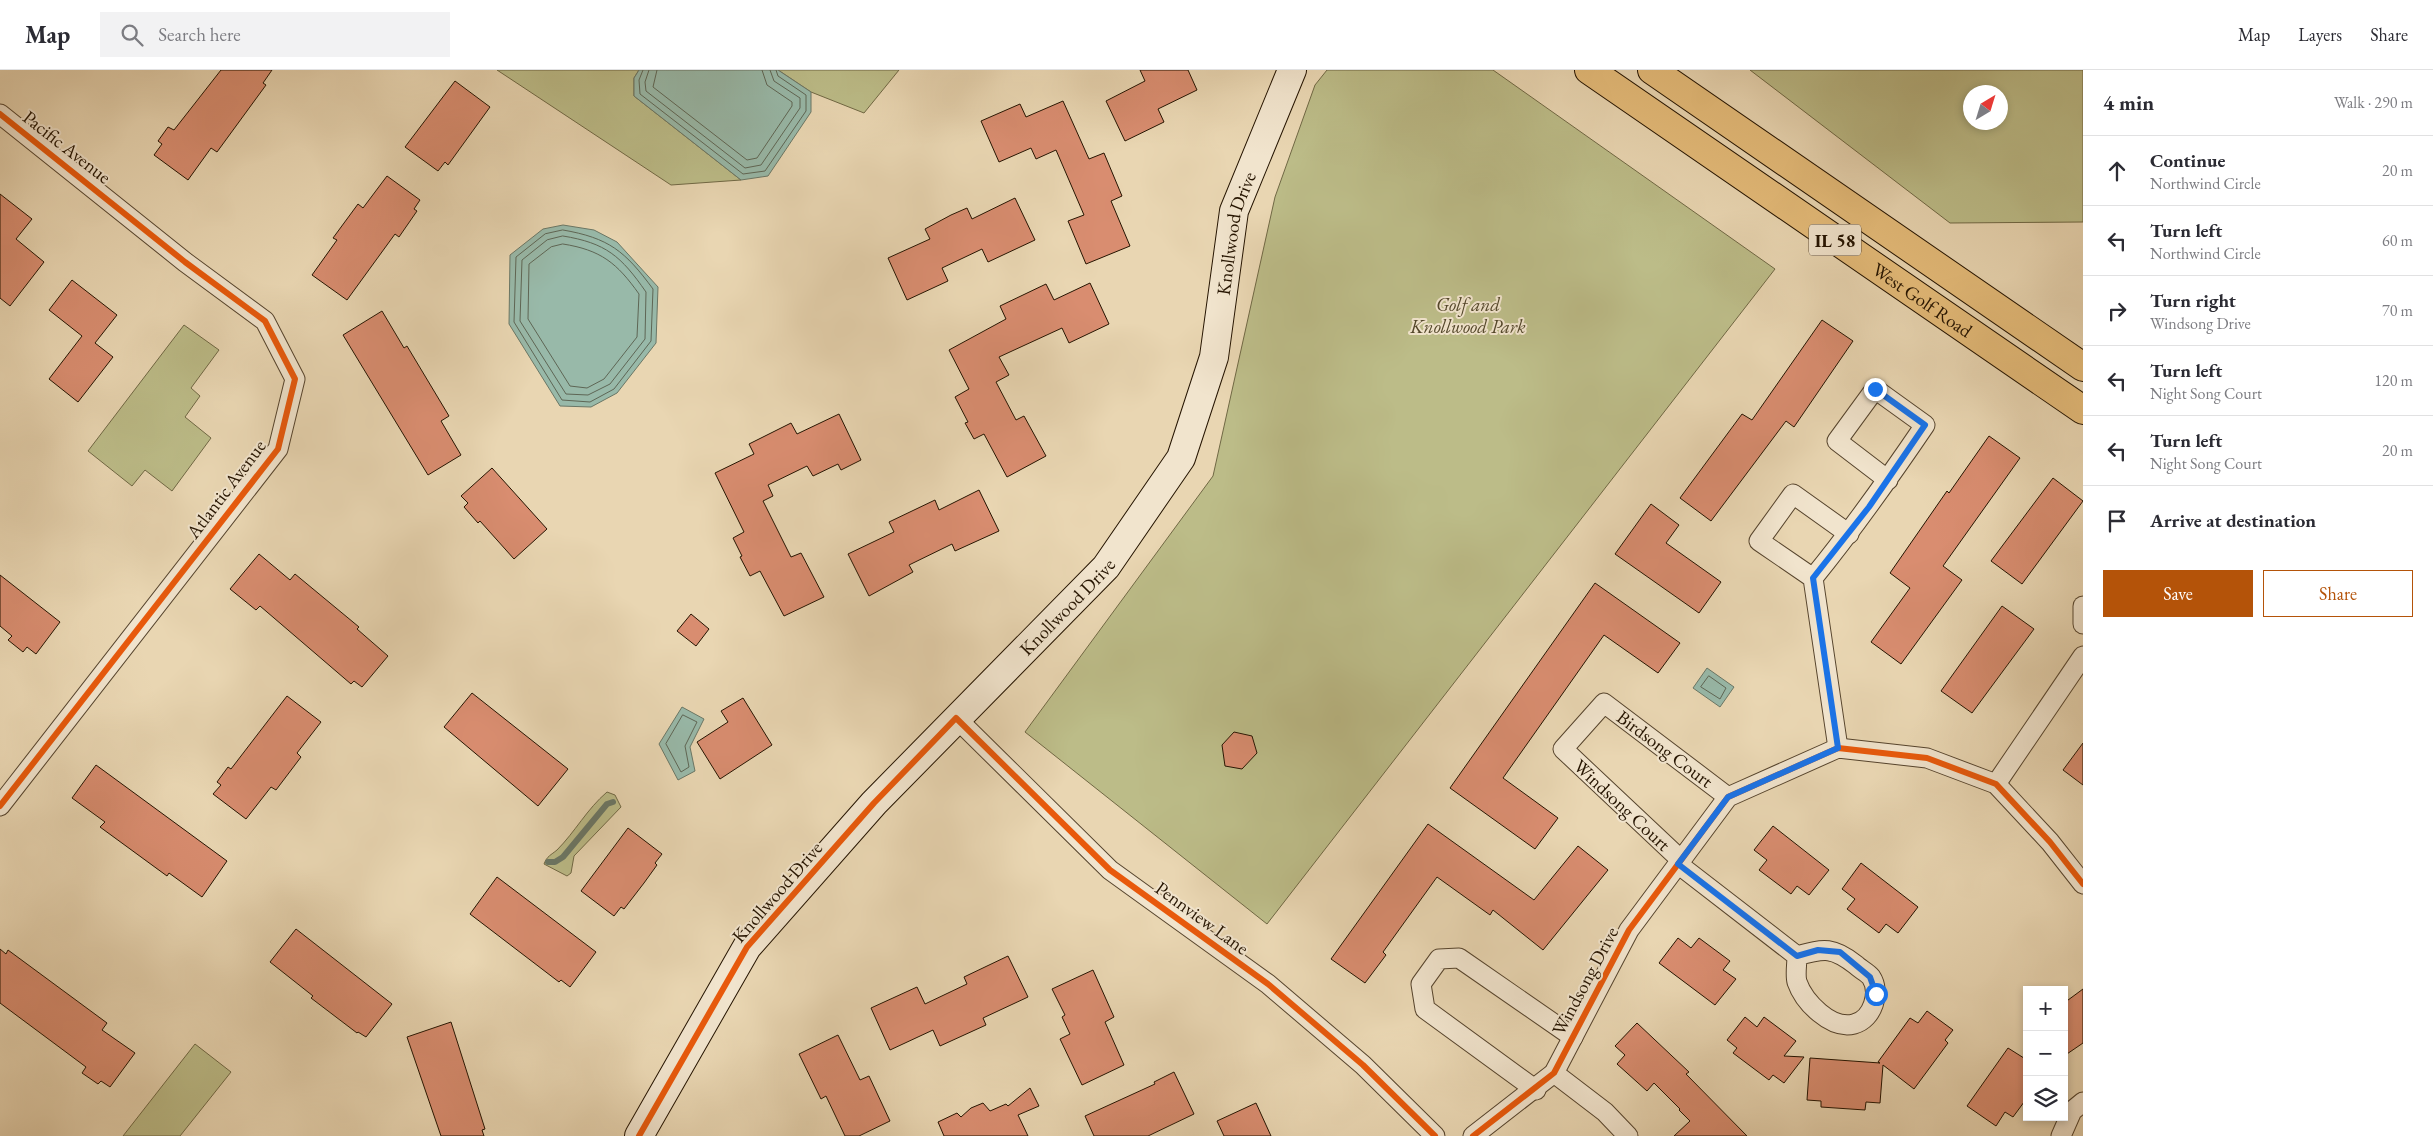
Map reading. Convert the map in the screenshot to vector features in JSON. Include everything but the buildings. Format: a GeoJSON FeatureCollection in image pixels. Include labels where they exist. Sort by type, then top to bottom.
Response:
{"type":"FeatureCollection","features":[{"type":"Feature","properties":{"kind":"main road","name":"West Golf Road"},"geometry":{"type":"LineString","coordinates":[[1589,70],[2083,410]]}},
{"type":"Feature","properties":{"kind":"main road","name":"West Golf Road"},"geometry":{"type":"LineString","coordinates":[[1652,70],[2083,367]]}},
{"type":"Feature","properties":{"kind":"street","name":"Knollwood Drive"},"geometry":{"type":"LineString","coordinates":[[639,1136],[747,947],[874,803],[1106,567],[1180,458],[1214,358],[1234,211],[1292,70]]}},
{"type":"Feature","properties":{"kind":"street","name":"Pacific Avenue"},"geometry":{"type":"LineString","coordinates":[[0,114],[115,204]]}},
{"type":"Feature","properties":{"kind":"street","name":"Atlantic Avenue"},"geometry":{"type":"LineString","coordinates":[[0,806],[278,448],[295,379],[265,321],[185,262],[115,204]]}},
{"type":"Feature","properties":{"kind":"street"},"geometry":{"type":"LineString","coordinates":[[1813,578],[1849,534],[1888,480],[1925,425],[1875,389],[1838,441],[1888,480]]}},
{"type":"Feature","properties":{"kind":"street"},"geometry":{"type":"LineString","coordinates":[[1849,534],[1793,494],[1759,541],[1813,578],[1838,748],[1927,758],[1996,784],[2050,842],[2083,884]]}},
{"type":"Feature","properties":{"kind":"street"},"geometry":{"type":"LineString","coordinates":[[2083,606],[2083,624]]}},
{"type":"Feature","properties":{"kind":"street"},"geometry":{"type":"LineString","coordinates":[[1996,784],[2083,656]]}},
{"type":"Feature","properties":{"kind":"street","name":"Birdsong Court"},"geometry":{"type":"LineString","coordinates":[[1563,749],[1604,703],[1728,797]]}},
{"type":"Feature","properties":{"kind":"street","name":"Pennview Lane"},"geometry":{"type":"LineString","coordinates":[[956,718],[1110,870],[1268,984],[1363,1065],[1435,1136]]}},
{"type":"Feature","properties":{"kind":"street","name":"Windsong Drive"},"geometry":{"type":"LineString","coordinates":[[1473,1136],[1536,1090],[1554,1073],[1629,930],[1728,797],[1838,748]]}},
{"type":"Feature","properties":{"kind":"street","name":"Windsong Court"},"geometry":{"type":"LineString","coordinates":[[1563,749],[1679,862],[1797,956]]}},
{"type":"Feature","properties":{"kind":"street"},"geometry":{"type":"LineString","coordinates":[[1818,950],[1840,952],[1870,977],[1876,994],[1869,1014],[1854,1024],[1833,1022],[1805,1000],[1796,980],[1797,956],[1818,950]]}},
{"type":"Feature","properties":{"kind":"street"},"geometry":{"type":"LineString","coordinates":[[1536,1090],[1426,1009],[1421,984],[1439,959],[1459,958],[1573,1037]]}},
{"type":"Feature","properties":{"kind":"street"},"geometry":{"type":"LineString","coordinates":[[1554,1073],[1605,1112],[1628,1136]]}},
{"type":"Feature","properties":{"kind":"street"},"geometry":{"type":"LineString","coordinates":[[2061,1136],[2072,1111],[2083,1102]]}},
{"type":"Feature","properties":{"kind":"green space"},"geometry":{"type":"Polygon","coordinates":[[[497,70],[639,70],[634,78],[634,96],[741,180],[671,185],[497,70]]]}},
{"type":"Feature","properties":{"kind":"green space"},"geometry":{"type":"Polygon","coordinates":[[[778,70],[899,70],[864,113],[811,92],[778,70]]]}},
{"type":"Feature","properties":{"kind":"green space","name":"Golf and Knollwood Park"},"geometry":{"type":"Polygon","coordinates":[[[1327,70],[1493,70],[1775,269],[1267,924],[1025,732],[1213,476],[1275,197],[1315,85],[1327,70]]]}},
{"type":"Feature","properties":{"kind":"green space"},"geometry":{"type":"Polygon","coordinates":[[[1750,70],[2083,70],[2083,222],[1950,223],[1750,70]]]}},
{"type":"Feature","properties":{"kind":"green space"},"geometry":{"type":"Polygon","coordinates":[[[184,325],[219,350],[191,388],[200,396],[185,417],[211,438],[172,491],[145,470],[132,486],[88,451],[184,325]]]}},
{"type":"Feature","properties":{"kind":"green space"},"geometry":{"type":"Polygon","coordinates":[[[607,792],[615,795],[621,807],[574,856],[571,873],[567,876],[544,864],[548,857],[557,850],[607,792]]]}},
{"type":"Feature","properties":{"kind":"green space"},"geometry":{"type":"Polygon","coordinates":[[[195,1044],[231,1072],[180,1136],[123,1136],[195,1044]]]}},
{"type":"Feature","properties":{"kind":"water"},"geometry":{"type":"Polygon","coordinates":[[[639,70],[778,70],[811,92],[811,112],[768,176],[741,180],[634,96],[634,78],[639,70]]]}},
{"type":"Feature","properties":{"kind":"water"},"geometry":{"type":"Polygon","coordinates":[[[563,225],[594,230],[617,242],[658,287],[656,343],[617,393],[591,407],[560,406],[509,324],[510,255],[543,229],[563,225]]]}},
{"type":"Feature","properties":{"kind":"water"},"geometry":{"type":"Polygon","coordinates":[[[1707,668],[1734,687],[1720,707],[1693,688],[1707,668]]]}},
{"type":"Feature","properties":{"kind":"water"},"geometry":{"type":"Polygon","coordinates":[[[682,707],[704,719],[690,747],[695,771],[678,780],[659,744],[682,707]]]}},
{"type":"Feature","properties":{"kind":"waterway"},"geometry":{"type":"LineString","coordinates":[[548,862],[555,862],[563,857],[607,804],[613,802]]}},
{"type":"Feature","properties":{"kind":"cycle path"},"geometry":{"type":"LineString","coordinates":[[0,114],[185,262],[265,321],[295,379],[278,449],[0,806]]}},
{"type":"Feature","properties":{"kind":"cycle path"},"geometry":{"type":"LineString","coordinates":[[639,1136],[747,947],[874,803],[956,718],[1110,870],[1268,984],[1363,1065],[1435,1136]]}},
{"type":"Feature","properties":{"kind":"cycle path"},"geometry":{"type":"LineString","coordinates":[[1473,1136],[1554,1073],[1629,930],[1728,797],[1838,748],[1927,758],[1996,784],[2050,842],[2083,884]]}},
{"type":"Feature","properties":{"kind":"route"},"geometry":{"type":"LineString","coordinates":[[1875,389],[1925,425],[1869,507],[1813,578],[1820,614],[1838,748],[1728,797],[1678,864],[1797,956],[1818,950],[1840,952],[1870,977],[1876,994]]}}]}
